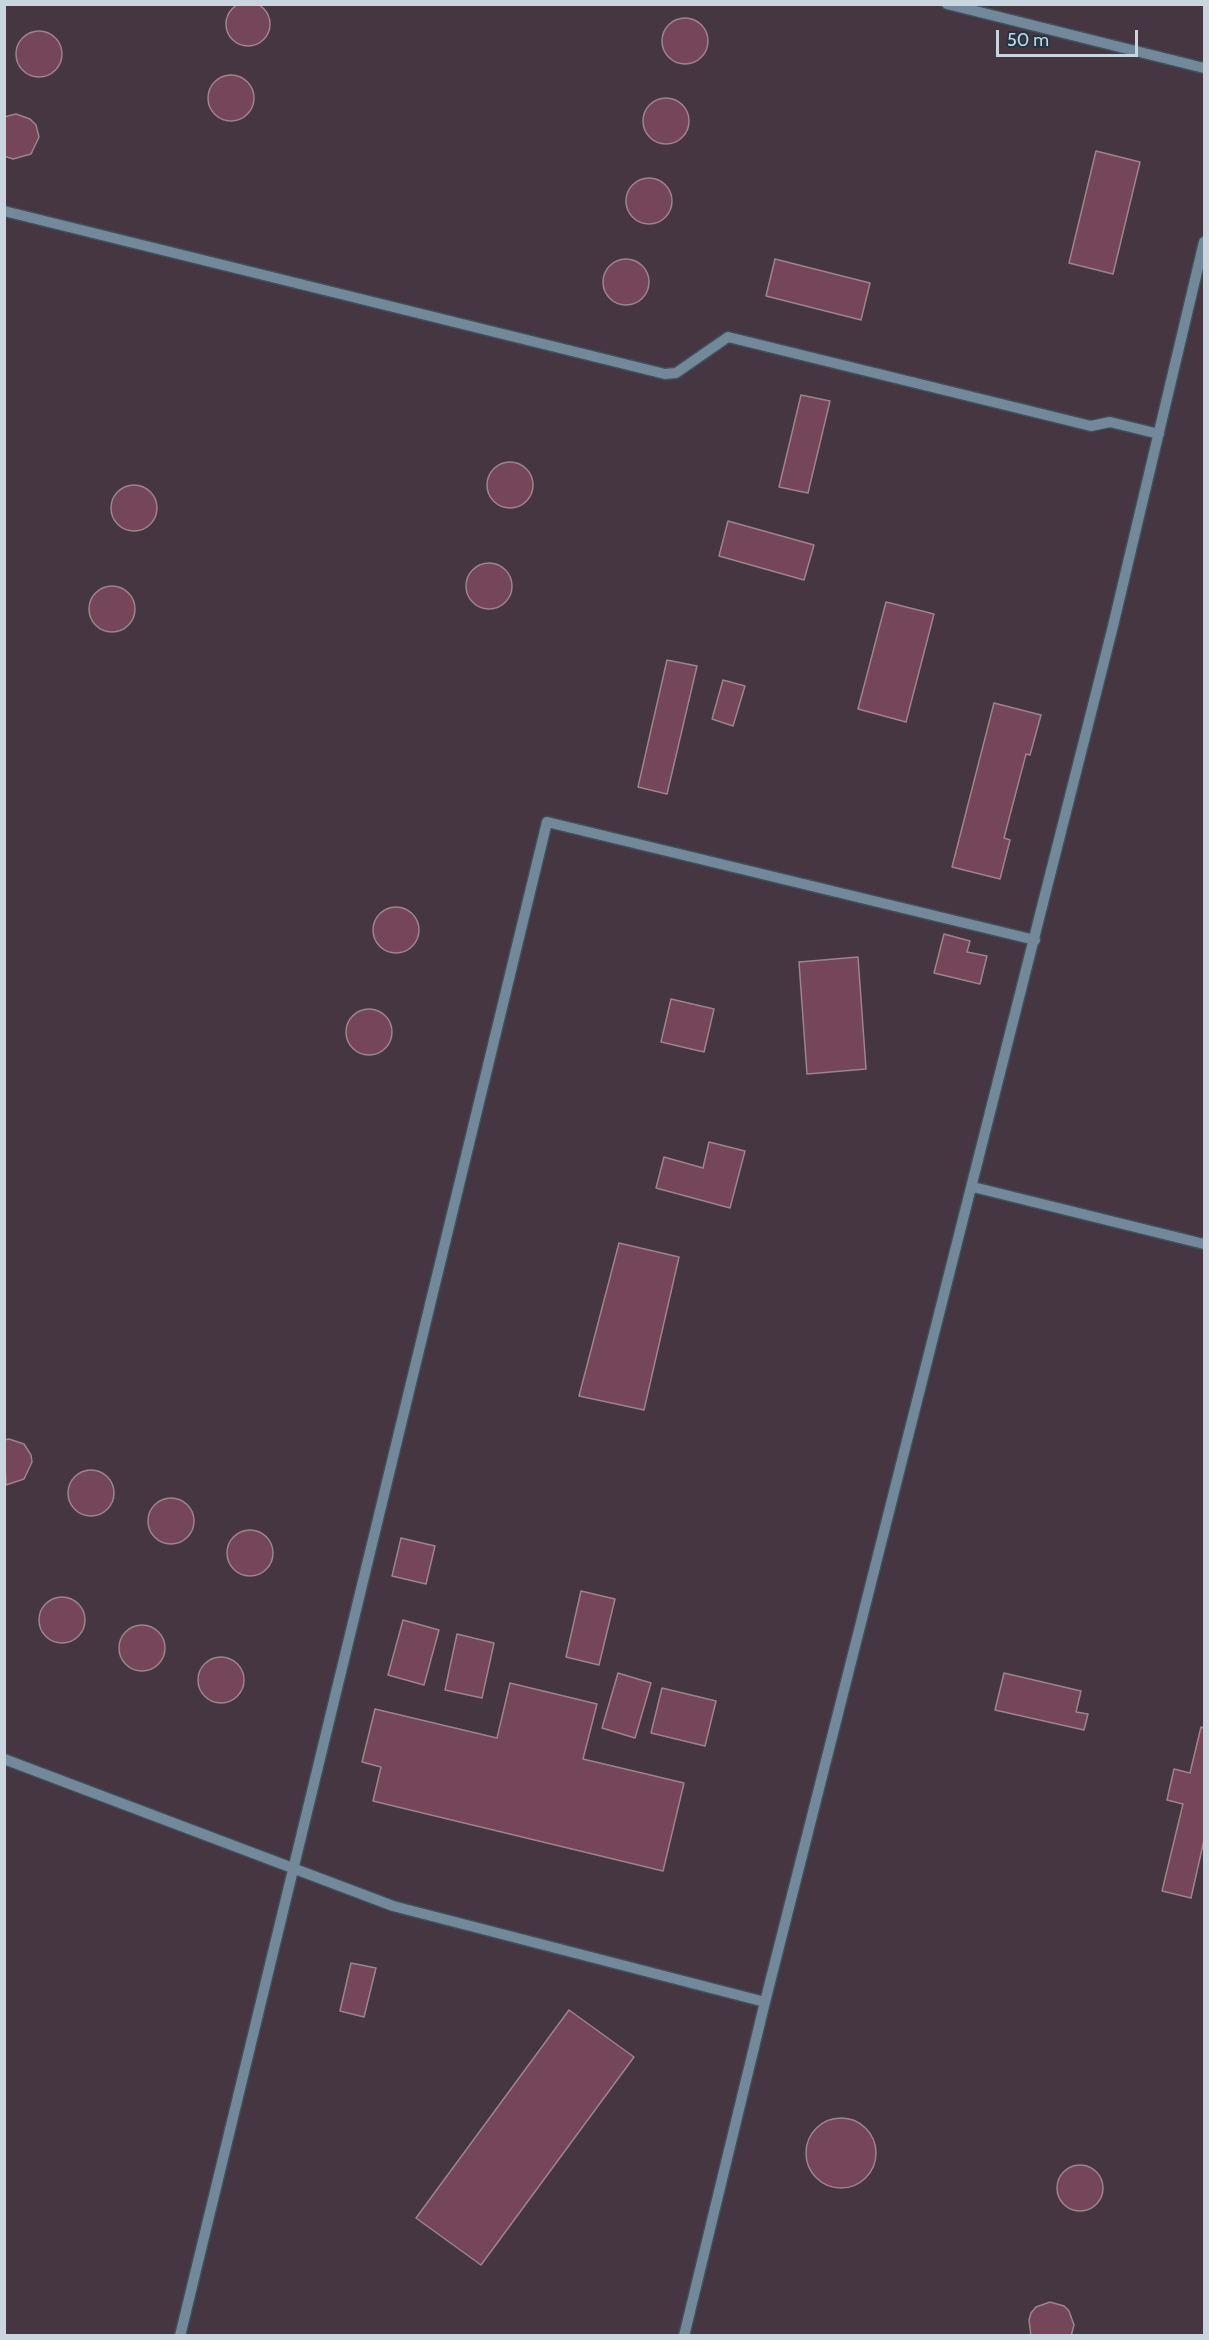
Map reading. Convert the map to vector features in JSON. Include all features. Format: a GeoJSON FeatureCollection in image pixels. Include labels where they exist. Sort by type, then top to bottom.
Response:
{"type":"FeatureCollection","features":[{"type":"Feature","properties":{"kind":"lane"},"geometry":{"type":"LineString","coordinates":[[948,4],[1204,68]]}},
{"type":"Feature","properties":{"kind":"lane"},"geometry":{"type":"LineString","coordinates":[[4,211],[665,374],[676,373],[728,337],[1090,426],[1110,422],[1159,434]]}},
{"type":"Feature","properties":{"kind":"lane"},"geometry":{"type":"LineString","coordinates":[[684,2336],[765,2002],[1035,940],[1204,242]]}},
{"type":"Feature","properties":{"kind":"lane"},"geometry":{"type":"LineString","coordinates":[[180,2336],[547,822],[1035,940]]}},
{"type":"Feature","properties":{"kind":"lane"},"geometry":{"type":"LineString","coordinates":[[973,1186],[1204,1244]]}},
{"type":"Feature","properties":{"kind":"lane"},"geometry":{"type":"LineString","coordinates":[[4,1759],[393,1906],[765,2002]]}},
{"type":"Feature","properties":{"kind":"shaded area"},"geometry":{"type":"Polygon","coordinates":[[[5,5],[1204,5],[1204,2335],[5,2335],[5,5]]]}},
{"type":"Feature","properties":{"kind":"building"},"geometry":{"type":"Polygon","coordinates":[[[248,2],[264,8],[270,24],[264,40],[248,46],[232,40],[226,24],[232,8],[248,2]]]}},
{"type":"Feature","properties":{"kind":"building"},"geometry":{"type":"Polygon","coordinates":[[[685,18],[701,25],[708,41],[701,57],[685,64],[669,57],[662,41],[669,25],[685,18]]]}},
{"type":"Feature","properties":{"kind":"building"},"geometry":{"type":"Polygon","coordinates":[[[39,31],[55,38],[62,54],[55,70],[39,77],[23,70],[16,54],[23,38],[39,31]]]}},
{"type":"Feature","properties":{"kind":"building"},"geometry":{"type":"Polygon","coordinates":[[[231,75],[247,82],[254,98],[247,114],[231,121],[215,114],[208,98],[215,82],[231,75]]]}},
{"type":"Feature","properties":{"kind":"building"},"geometry":{"type":"Polygon","coordinates":[[[666,98],[682,105],[689,121],[682,137],[666,144],[650,137],[643,121],[650,105],[666,98]]]}},
{"type":"Feature","properties":{"kind":"building"},"geometry":{"type":"Polygon","coordinates":[[[16,114],[30,119],[36,125],[39,137],[31,154],[13,159],[4,156],[4,117],[16,114]]]}},
{"type":"Feature","properties":{"kind":"building"},"geometry":{"type":"Polygon","coordinates":[[[1096,151],[1140,162],[1113,274],[1069,263],[1096,151]]]}},
{"type":"Feature","properties":{"kind":"building"},"geometry":{"type":"Polygon","coordinates":[[[649,178],[665,185],[672,201],[665,217],[649,224],[633,217],[626,201],[633,185],[649,178]]]}},
{"type":"Feature","properties":{"kind":"building"},"geometry":{"type":"Polygon","coordinates":[[[626,259],[642,266],[649,282],[642,298],[626,305],[610,298],[603,282],[610,266],[626,259]]]}},
{"type":"Feature","properties":{"kind":"building"},"geometry":{"type":"Polygon","coordinates":[[[775,259],[870,283],[861,320],[766,296],[775,259]]]}},
{"type":"Feature","properties":{"kind":"building"},"geometry":{"type":"Polygon","coordinates":[[[801,395],[830,401],[808,493],[779,487],[801,395]]]}},
{"type":"Feature","properties":{"kind":"building"},"geometry":{"type":"Polygon","coordinates":[[[510,462],[526,469],[533,485],[526,501],[510,508],[494,501],[487,485],[494,469],[510,462]]]}},
{"type":"Feature","properties":{"kind":"building"},"geometry":{"type":"Polygon","coordinates":[[[134,485],[150,492],[157,508],[150,524],[134,531],[118,524],[111,508],[118,492],[134,485]]]}},
{"type":"Feature","properties":{"kind":"building"},"geometry":{"type":"Polygon","coordinates":[[[728,521],[814,545],[804,580],[719,556],[728,521]]]}},
{"type":"Feature","properties":{"kind":"building"},"geometry":{"type":"Polygon","coordinates":[[[489,563],[505,570],[512,586],[505,602],[489,609],[473,602],[466,586],[473,570],[489,563]]]}},
{"type":"Feature","properties":{"kind":"building"},"geometry":{"type":"Polygon","coordinates":[[[112,586],[128,593],[135,609],[128,625],[112,632],[96,625],[89,609],[96,593],[112,586]]]}},
{"type":"Feature","properties":{"kind":"building"},"geometry":{"type":"Polygon","coordinates":[[[886,602],[934,614],[906,722],[858,709],[886,602]]]}},
{"type":"Feature","properties":{"kind":"building"},"geometry":{"type":"Polygon","coordinates":[[[667,660],[697,666],[667,794],[638,787],[667,660]]]}},
{"type":"Feature","properties":{"kind":"building"},"geometry":{"type":"Polygon","coordinates":[[[723,680],[745,686],[733,726],[712,719],[723,680]]]}},
{"type":"Feature","properties":{"kind":"building"},"geometry":{"type":"Polygon","coordinates":[[[994,703],[1041,715],[1030,755],[1026,754],[1004,838],[1010,840],[1000,879],[952,867],[994,703]]]}},
{"type":"Feature","properties":{"kind":"building"},"geometry":{"type":"Polygon","coordinates":[[[396,907],[412,914],[419,930],[412,946],[396,953],[380,946],[373,930],[380,914],[396,907]]]}},
{"type":"Feature","properties":{"kind":"building"},"geometry":{"type":"Polygon","coordinates":[[[944,934],[970,941],[967,952],[987,956],[980,984],[934,973],[944,934]]]}},
{"type":"Feature","properties":{"kind":"building"},"geometry":{"type":"Polygon","coordinates":[[[858,957],[866,1069],[807,1074],[799,962],[858,957]]]}},
{"type":"Feature","properties":{"kind":"building"},"geometry":{"type":"Polygon","coordinates":[[[671,999],[714,1009],[704,1052],[661,1042],[671,999]]]}},
{"type":"Feature","properties":{"kind":"building"},"geometry":{"type":"Polygon","coordinates":[[[369,1009],[385,1016],[392,1032],[385,1048],[369,1055],[353,1048],[346,1032],[353,1016],[369,1009]]]}},
{"type":"Feature","properties":{"kind":"building"},"geometry":{"type":"Polygon","coordinates":[[[709,1142],[745,1151],[730,1208],[656,1188],[664,1157],[703,1168],[709,1142]]]}},
{"type":"Feature","properties":{"kind":"building"},"geometry":{"type":"Polygon","coordinates":[[[619,1243],[679,1257],[644,1410],[579,1396],[619,1243]]]}},
{"type":"Feature","properties":{"kind":"building"},"geometry":{"type":"Polygon","coordinates":[[[9,1439],[24,1444],[31,1455],[32,1462],[24,1479],[6,1485],[4,1440],[9,1439]]]}},
{"type":"Feature","properties":{"kind":"building"},"geometry":{"type":"Polygon","coordinates":[[[91,1470],[107,1477],[114,1493],[107,1509],[91,1516],[75,1509],[68,1493],[75,1477],[91,1470]]]}},
{"type":"Feature","properties":{"kind":"building"},"geometry":{"type":"Polygon","coordinates":[[[171,1498],[187,1505],[194,1521],[187,1537],[171,1544],[155,1537],[148,1521],[155,1505],[171,1498]]]}},
{"type":"Feature","properties":{"kind":"building"},"geometry":{"type":"Polygon","coordinates":[[[250,1530],[266,1537],[273,1553],[266,1569],[250,1576],[234,1569],[227,1553],[234,1537],[250,1530]]]}},
{"type":"Feature","properties":{"kind":"building"},"geometry":{"type":"Polygon","coordinates":[[[401,1538],[435,1546],[426,1584],[392,1576],[401,1538]]]}},
{"type":"Feature","properties":{"kind":"building"},"geometry":{"type":"Polygon","coordinates":[[[581,1591],[615,1599],[599,1665],[566,1657],[581,1591]]]}},
{"type":"Feature","properties":{"kind":"building"},"geometry":{"type":"Polygon","coordinates":[[[62,1597],[78,1604],[85,1620],[78,1636],[62,1643],[46,1636],[39,1620],[46,1604],[62,1597]]]}},
{"type":"Feature","properties":{"kind":"building"},"geometry":{"type":"Polygon","coordinates":[[[403,1620],[439,1630],[424,1685],[388,1675],[403,1620]]]}},
{"type":"Feature","properties":{"kind":"building"},"geometry":{"type":"Polygon","coordinates":[[[142,1625],[158,1632],[165,1648],[158,1664],[142,1671],[126,1664],[119,1648],[126,1632],[142,1625]]]}},
{"type":"Feature","properties":{"kind":"building"},"geometry":{"type":"Polygon","coordinates":[[[457,1634],[494,1643],[482,1698],[445,1690],[457,1634]]]}},
{"type":"Feature","properties":{"kind":"building"},"geometry":{"type":"Polygon","coordinates":[[[221,1657],[237,1664],[244,1680],[237,1696],[221,1703],[205,1696],[198,1680],[205,1664],[221,1657]]]}},
{"type":"Feature","properties":{"kind":"building"},"geometry":{"type":"Polygon","coordinates":[[[618,1673],[651,1683],[635,1738],[602,1728],[618,1673]]]}},
{"type":"Feature","properties":{"kind":"building"},"geometry":{"type":"Polygon","coordinates":[[[1004,1673],[1081,1691],[1076,1712],[1088,1714],[1084,1730],[995,1710],[1004,1673]]]}},
{"type":"Feature","properties":{"kind":"building"},"geometry":{"type":"Polygon","coordinates":[[[510,1683],[597,1704],[583,1759],[684,1783],[663,1871],[373,1801],[381,1767],[362,1762],[375,1709],[497,1738],[510,1683]]]}},
{"type":"Feature","properties":{"kind":"building"},"geometry":{"type":"Polygon","coordinates":[[[662,1688],[716,1701],[705,1746],[651,1733],[662,1688]]]}},
{"type":"Feature","properties":{"kind":"building"},"geometry":{"type":"Polygon","coordinates":[[[1201,1727],[1204,1728],[1204,1840],[1191,1898],[1162,1891],[1183,1804],[1167,1800],[1174,1769],[1190,1773],[1201,1727]]]}},
{"type":"Feature","properties":{"kind":"building"},"geometry":{"type":"Polygon","coordinates":[[[351,1963],[376,1968],[364,2017],[340,2011],[351,1963]]]}},
{"type":"Feature","properties":{"kind":"building"},"geometry":{"type":"Polygon","coordinates":[[[569,2010],[634,2057],[481,2265],[416,2218],[569,2010]]]}},
{"type":"Feature","properties":{"kind":"building"},"geometry":{"type":"Polygon","coordinates":[[[841,2118],[860,2124],[870,2134],[876,2153],[870,2172],[860,2182],[841,2188],[822,2182],[812,2172],[806,2153],[812,2134],[822,2124],[841,2118]]]}},
{"type":"Feature","properties":{"kind":"building"},"geometry":{"type":"Polygon","coordinates":[[[1080,2165],[1096,2172],[1103,2188],[1096,2204],[1080,2211],[1064,2204],[1057,2188],[1064,2172],[1080,2165]]]}},
{"type":"Feature","properties":{"kind":"building"},"geometry":{"type":"Polygon","coordinates":[[[1050,2302],[1064,2306],[1069,2311],[1074,2325],[1071,2336],[1031,2336],[1029,2320],[1031,2313],[1036,2307],[1050,2302]]]}}]}
